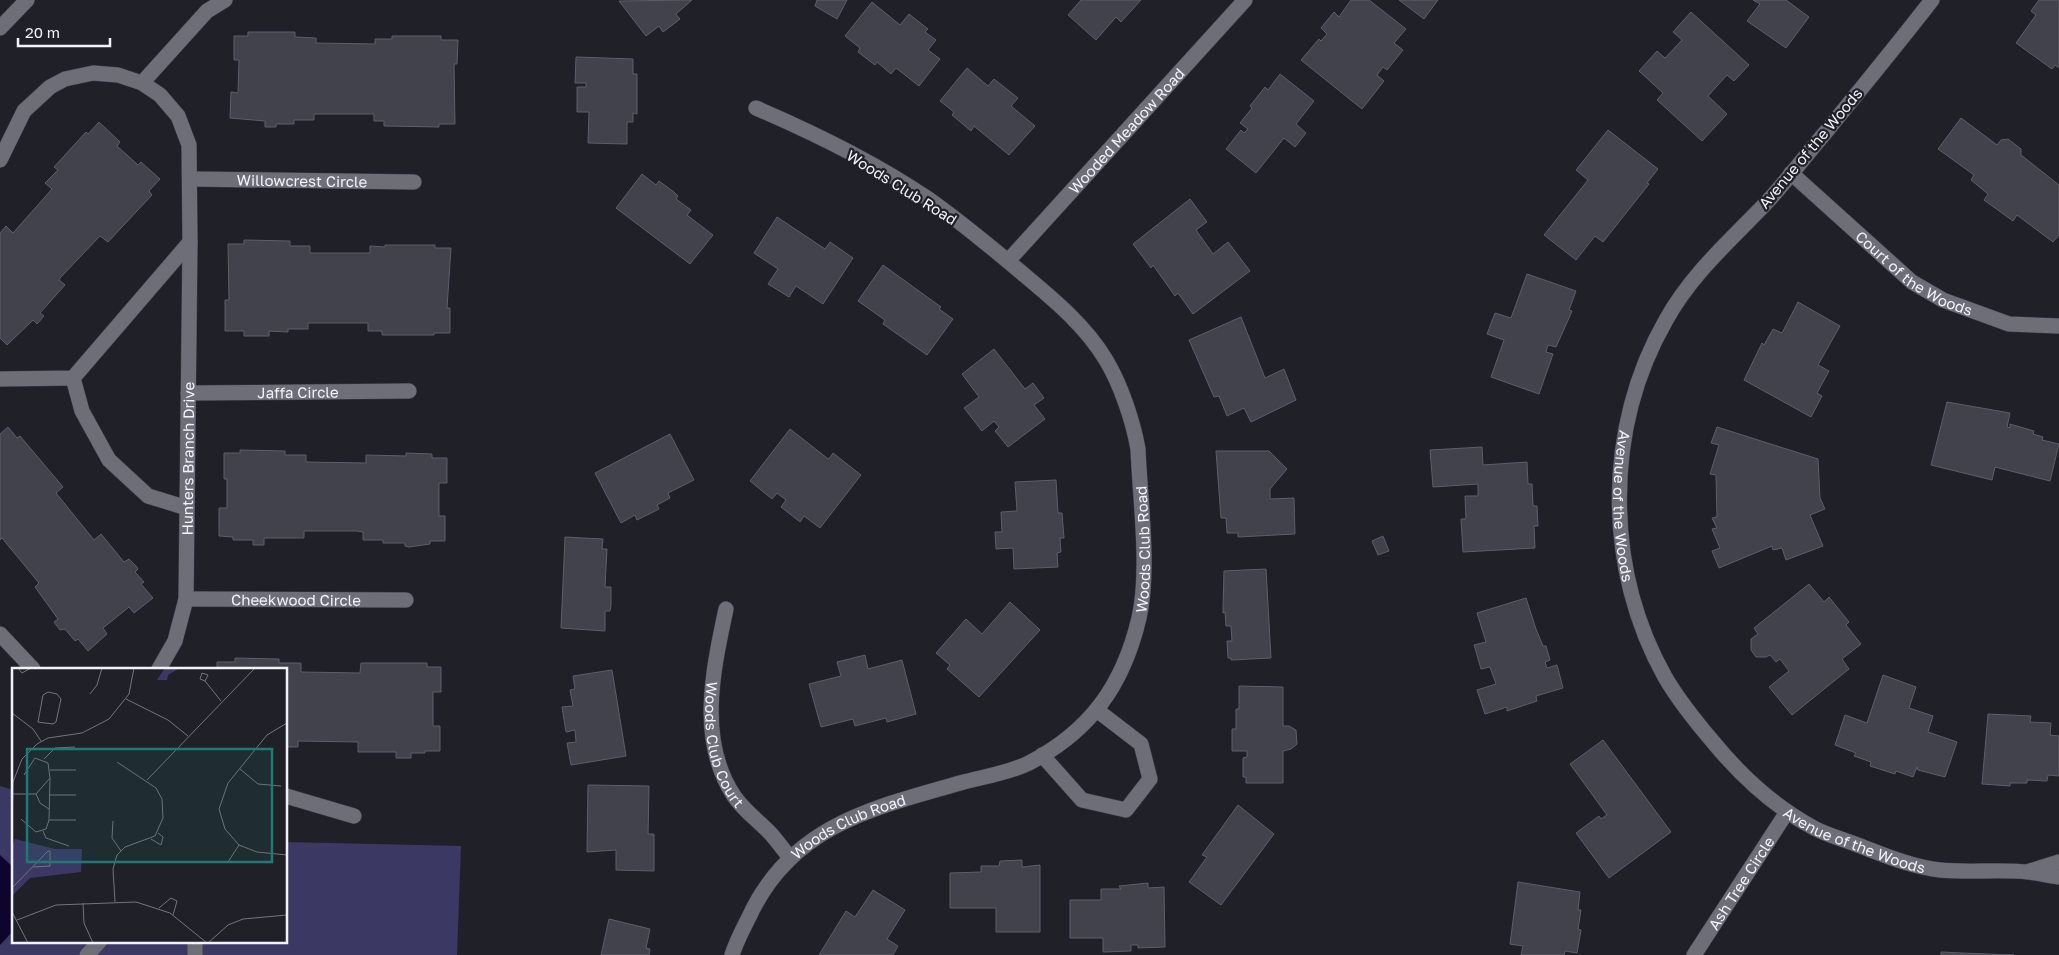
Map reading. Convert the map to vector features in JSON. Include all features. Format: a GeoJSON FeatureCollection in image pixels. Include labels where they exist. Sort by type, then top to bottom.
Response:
{"type":"FeatureCollection","features":[{"type":"Feature","properties":{"kind":"street"},"geometry":{"type":"LineString","coordinates":[[0,28],[27,0]]}},
{"type":"Feature","properties":{"kind":"street"},"geometry":{"type":"LineString","coordinates":[[142,83],[207,11],[224,0]]}},
{"type":"Feature","properties":{"kind":"street","name":"Wooded Meadow Road"},"geometry":{"type":"LineString","coordinates":[[1008,261],[1245,0]]}},
{"type":"Feature","properties":{"kind":"street","name":"Avenue of the Woods"},"geometry":{"type":"LineString","coordinates":[[1932,0],[1895,48],[1769,200],[1719,248],[1688,286],[1666,319],[1649,353],[1635,392],[1624,434],[1619,508],[1627,578],[1640,619],[1664,675],[1689,713],[1722,753],[1754,786],[1787,812],[1816,830],[1894,859],[1935,870],[1973,873],[2026,872],[2059,877]]}},
{"type":"Feature","properties":{"kind":"street","name":"Hunters Branch Drive"},"geometry":{"type":"LineString","coordinates":[[0,160],[24,111],[50,87],[65,79],[93,73],[118,75],[142,83],[160,95],[178,116],[189,145],[190,242],[186,599],[175,641],[160,668]]}},
{"type":"Feature","properties":{"kind":"street","name":"Woods Club Road"},"geometry":{"type":"LineString","coordinates":[[732,955],[758,896],[774,873],[824,830],[860,814],[903,799],[1026,764],[1042,756],[1074,734],[1098,711],[1130,651],[1144,587],[1138,449],[1134,426],[1106,361],[1084,330],[1061,306],[1008,261],[925,197],[818,135],[756,108]]}},
{"type":"Feature","properties":{"kind":"street","name":"Court of the Woods"},"geometry":{"type":"LineString","coordinates":[[1791,173],[1912,282],[1943,300],[2009,324],[2059,326]]}},
{"type":"Feature","properties":{"kind":"street","name":"Willowcrest Circle"},"geometry":{"type":"LineString","coordinates":[[190,179],[414,182]]}},
{"type":"Feature","properties":{"kind":"street"},"geometry":{"type":"LineString","coordinates":[[0,379],[73,378],[190,242]]}},
{"type":"Feature","properties":{"kind":"street"},"geometry":{"type":"LineString","coordinates":[[73,378],[82,412],[109,460],[148,496],[187,508]]}},
{"type":"Feature","properties":{"kind":"street","name":"Jaffa Circle"},"geometry":{"type":"LineString","coordinates":[[188,393],[409,391]]}},
{"type":"Feature","properties":{"kind":"street","name":"Cheekwood Circle"},"geometry":{"type":"LineString","coordinates":[[186,599],[406,600]]}},
{"type":"Feature","properties":{"kind":"street","name":"Woods Club Court"},"geometry":{"type":"LineString","coordinates":[[726,610],[712,676],[711,722],[715,749],[723,774],[734,796],[752,818],[771,834],[790,858]]}},
{"type":"Feature","properties":{"kind":"street"},"geometry":{"type":"LineString","coordinates":[[0,634],[32,668]]}},
{"type":"Feature","properties":{"kind":"street"},"geometry":{"type":"LineString","coordinates":[[1042,756],[1082,800],[1126,810],[1150,779],[1141,744],[1098,711]]}},
{"type":"Feature","properties":{"kind":"street"},"geometry":{"type":"LineString","coordinates":[[288,797],[354,816]]}},
{"type":"Feature","properties":{"kind":"street","name":"Ash Tree Circle"},"geometry":{"type":"LineString","coordinates":[[1694,955],[1787,812]]}},
{"type":"Feature","properties":{"kind":"street","name":"Avenue of the Woods"},"geometry":{"type":"LineString","coordinates":[[2026,872],[2059,862]]}},
{"type":"Feature","properties":{"kind":"street"},"geometry":{"type":"LineString","coordinates":[[87,955],[99,942]]}},
{"type":"Feature","properties":{"kind":"street"},"geometry":{"type":"LineString","coordinates":[[195,942],[195,955]]}},
{"type":"Feature","properties":{"kind":"shaded area"},"geometry":{"type":"Polygon","coordinates":[[[0,786],[12,789],[12,942],[288,942],[288,842],[461,846],[457,955],[0,955],[0,786]]]}},
{"type":"Feature","properties":{"kind":"shaded area"},"geometry":{"type":"Polygon","coordinates":[[[0,855],[12,866],[12,932],[0,945],[0,855]]]}},
{"type":"Feature","properties":{"kind":"building"},"geometry":{"type":"Polygon","coordinates":[[[692,0],[676,14],[680,19],[675,23],[663,32],[659,26],[646,36],[619,1],[692,0]]]}},
{"type":"Feature","properties":{"kind":"building"},"geometry":{"type":"Polygon","coordinates":[[[817,0],[847,0],[837,19],[815,6],[817,0]]]}},
{"type":"Feature","properties":{"kind":"building"},"geometry":{"type":"Polygon","coordinates":[[[1081,0],[1141,0],[1121,22],[1116,17],[1096,40],[1068,15],[1081,0]]]}},
{"type":"Feature","properties":{"kind":"building"},"geometry":{"type":"Polygon","coordinates":[[[1351,0],[1369,0],[1406,29],[1394,43],[1403,50],[1387,70],[1383,67],[1377,75],[1384,81],[1362,109],[1301,60],[1319,39],[1321,41],[1327,34],[1321,28],[1334,12],[1339,17],[1351,0]]]}},
{"type":"Feature","properties":{"kind":"building"},"geometry":{"type":"Polygon","coordinates":[[[1399,0],[1438,0],[1424,19],[1399,0]]]}},
{"type":"Feature","properties":{"kind":"building"},"geometry":{"type":"Polygon","coordinates":[[[1753,0],[1786,0],[1809,17],[1786,48],[1747,21],[1760,4],[1753,0]]]}},
{"type":"Feature","properties":{"kind":"building"},"geometry":{"type":"Polygon","coordinates":[[[2039,0],[2059,0],[2059,68],[2055,65],[2052,69],[2016,43],[2036,15],[2031,11],[2039,0]]]}},
{"type":"Feature","properties":{"kind":"building"},"geometry":{"type":"Polygon","coordinates":[[[872,2],[900,25],[909,14],[928,29],[925,32],[936,40],[928,50],[940,59],[919,86],[896,68],[891,74],[877,62],[875,65],[858,52],[860,48],[845,36],[872,2]]]}},
{"type":"Feature","properties":{"kind":"building"},"geometry":{"type":"Polygon","coordinates":[[[1691,12],[1749,65],[1734,81],[1727,75],[1708,96],[1727,114],[1702,141],[1657,100],[1663,93],[1639,71],[1657,51],[1665,58],[1682,40],[1673,32],[1691,12]]]}},
{"type":"Feature","properties":{"kind":"building"},"geometry":{"type":"Polygon","coordinates":[[[248,32],[295,32],[295,37],[316,38],[316,43],[375,44],[375,39],[392,39],[392,36],[441,36],[441,40],[458,40],[457,64],[454,64],[455,124],[439,124],[439,127],[384,126],[384,121],[374,121],[374,114],[314,114],[314,120],[294,120],[294,124],[276,124],[276,127],[265,127],[265,121],[230,118],[231,92],[238,93],[239,60],[234,60],[234,36],[248,36],[248,32]]]}},
{"type":"Feature","properties":{"kind":"building"},"geometry":{"type":"Polygon","coordinates":[[[576,57],[633,59],[633,74],[637,74],[637,114],[633,113],[633,122],[627,122],[627,144],[588,143],[589,112],[577,112],[577,87],[586,87],[586,83],[575,83],[576,57]]]}},
{"type":"Feature","properties":{"kind":"building"},"geometry":{"type":"Polygon","coordinates":[[[967,68],[988,86],[994,79],[1018,98],[1011,106],[1035,126],[1009,155],[974,126],[971,131],[952,115],[954,112],[940,101],[967,68]]]}},
{"type":"Feature","properties":{"kind":"building"},"geometry":{"type":"Polygon","coordinates":[[[1280,74],[1314,101],[1296,124],[1306,133],[1295,147],[1284,138],[1256,173],[1226,149],[1241,130],[1244,133],[1248,129],[1240,123],[1265,87],[1268,90],[1280,74]]]}},
{"type":"Feature","properties":{"kind":"building"},"geometry":{"type":"Polygon","coordinates":[[[1961,118],[1997,145],[2001,140],[2008,139],[2021,149],[2021,155],[2059,185],[2059,235],[2053,242],[2017,215],[2013,221],[1984,200],[1988,194],[1971,180],[1974,175],[1938,149],[1961,118]]]}},
{"type":"Feature","properties":{"kind":"building"},"geometry":{"type":"Polygon","coordinates":[[[99,122],[120,142],[117,146],[138,165],[141,162],[160,179],[149,191],[152,195],[108,242],[100,236],[60,278],[59,280],[65,285],[40,313],[44,316],[37,324],[33,320],[7,345],[0,338],[0,233],[6,226],[13,233],[52,189],[45,183],[58,170],[54,167],[86,132],[88,134],[99,122]]]}},
{"type":"Feature","properties":{"kind":"building"},"geometry":{"type":"Polygon","coordinates":[[[1608,130],[1658,169],[1647,183],[1649,184],[1603,242],[1595,236],[1576,260],[1544,235],[1588,180],[1576,170],[1608,130]]]}},
{"type":"Feature","properties":{"kind":"building"},"geometry":{"type":"Polygon","coordinates":[[[642,174],[656,185],[659,181],[674,192],[678,196],[676,199],[691,210],[687,215],[713,235],[690,264],[616,208],[642,174]]]}},
{"type":"Feature","properties":{"kind":"building"},"geometry":{"type":"Polygon","coordinates":[[[1190,199],[1207,222],[1196,230],[1213,254],[1228,242],[1250,271],[1193,314],[1178,293],[1175,296],[1153,265],[1151,268],[1133,244],[1190,199]]]}},
{"type":"Feature","properties":{"kind":"building"},"geometry":{"type":"Polygon","coordinates":[[[777,217],[825,249],[830,242],[853,258],[823,304],[796,286],[789,297],[768,284],[778,269],[754,253],[777,217]]]}},
{"type":"Feature","properties":{"kind":"building"},"geometry":{"type":"Polygon","coordinates":[[[244,240],[290,241],[290,246],[310,246],[310,253],[370,253],[370,246],[385,247],[385,245],[435,245],[435,248],[451,248],[447,308],[450,308],[450,333],[434,333],[434,335],[382,335],[382,331],[368,331],[368,323],[308,323],[308,329],[288,329],[288,332],[269,331],[269,336],[244,336],[244,331],[225,331],[225,300],[229,300],[228,244],[244,244],[244,240]]]}},
{"type":"Feature","properties":{"kind":"building"},"geometry":{"type":"Polygon","coordinates":[[[883,265],[941,307],[939,309],[953,319],[927,355],[883,324],[885,320],[858,301],[883,265]]]}},
{"type":"Feature","properties":{"kind":"building"},"geometry":{"type":"Polygon","coordinates":[[[1527,274],[1576,291],[1569,310],[1572,311],[1556,347],[1548,345],[1546,352],[1553,354],[1539,394],[1491,377],[1504,340],[1487,334],[1495,313],[1511,318],[1527,274]]]}},
{"type":"Feature","properties":{"kind":"building"},"geometry":{"type":"Polygon","coordinates":[[[1798,302],[1840,326],[1818,365],[1829,371],[1817,393],[1822,396],[1811,417],[1744,380],[1762,343],[1764,345],[1773,329],[1782,333],[1798,302]]]}},
{"type":"Feature","properties":{"kind":"building"},"geometry":{"type":"Polygon","coordinates":[[[1241,317],[1265,378],[1284,369],[1296,400],[1251,422],[1244,408],[1227,416],[1219,396],[1214,397],[1189,340],[1241,317]]]}},
{"type":"Feature","properties":{"kind":"building"},"geometry":{"type":"Polygon","coordinates":[[[994,349],[1025,389],[1033,383],[1044,398],[1034,405],[1045,419],[1008,447],[995,431],[999,427],[994,421],[982,431],[964,408],[979,397],[962,374],[994,349]]]}},
{"type":"Feature","properties":{"kind":"building"},"geometry":{"type":"Polygon","coordinates":[[[1947,402],[2010,413],[2007,427],[2010,428],[2010,424],[2034,431],[2033,434],[2043,437],[2042,440],[2059,444],[2050,481],[1995,467],[1992,480],[1931,465],[1947,402]]]}},
{"type":"Feature","properties":{"kind":"building"},"geometry":{"type":"Polygon","coordinates":[[[8,427],[17,438],[20,436],[63,487],[56,493],[94,540],[101,534],[124,562],[129,559],[136,566],[138,569],[135,572],[144,582],[141,584],[153,598],[134,613],[129,607],[103,628],[107,634],[88,651],[78,639],[75,641],[65,629],[60,630],[54,622],[58,619],[35,587],[39,583],[2,538],[0,540],[0,434],[8,427]]]}},
{"type":"Feature","properties":{"kind":"building"},"geometry":{"type":"Polygon","coordinates":[[[1717,427],[1818,459],[1820,498],[1825,509],[1810,515],[1823,546],[1786,560],[1782,548],[1773,550],[1772,546],[1719,568],[1712,551],[1720,548],[1712,529],[1717,528],[1712,518],[1717,517],[1716,475],[1710,474],[1719,445],[1711,443],[1717,427]]]}},
{"type":"Feature","properties":{"kind":"building"},"geometry":{"type":"Polygon","coordinates":[[[790,429],[827,458],[829,459],[833,453],[861,475],[820,528],[804,516],[800,522],[781,507],[786,500],[777,493],[772,499],[750,481],[790,429]]]}},
{"type":"Feature","properties":{"kind":"building"},"geometry":{"type":"Polygon","coordinates":[[[670,434],[694,480],[668,493],[670,498],[657,505],[659,509],[637,520],[635,515],[621,523],[595,473],[670,434]]]}},
{"type":"Feature","properties":{"kind":"building"},"geometry":{"type":"Polygon","coordinates":[[[1482,447],[1483,465],[1527,462],[1528,484],[1532,484],[1533,506],[1537,506],[1538,526],[1534,526],[1535,548],[1463,552],[1461,519],[1466,519],[1465,496],[1478,496],[1478,484],[1433,487],[1430,450],[1482,447]]]}},
{"type":"Feature","properties":{"kind":"building"},"geometry":{"type":"Polygon","coordinates":[[[240,450],[285,451],[285,455],[306,455],[306,462],[366,463],[366,455],[406,456],[406,453],[432,454],[432,458],[447,458],[447,483],[439,483],[439,516],[445,516],[445,541],[430,541],[430,544],[409,547],[405,546],[405,543],[383,543],[383,540],[363,540],[363,532],[357,531],[304,531],[304,538],[264,538],[264,545],[253,545],[253,540],[233,540],[233,537],[219,536],[219,508],[227,508],[227,479],[224,479],[224,453],[240,453],[240,450]]]}},
{"type":"Feature","properties":{"kind":"building"},"geometry":{"type":"Polygon","coordinates":[[[1216,451],[1269,451],[1287,469],[1270,489],[1270,499],[1294,498],[1295,534],[1238,537],[1238,533],[1227,533],[1226,518],[1221,518],[1216,451]]]}},
{"type":"Feature","properties":{"kind":"building"},"geometry":{"type":"Polygon","coordinates":[[[1056,480],[1058,513],[1062,513],[1064,538],[1060,538],[1061,552],[1057,553],[1058,567],[1014,569],[1013,548],[996,549],[995,532],[1002,532],[1001,512],[1017,511],[1015,482],[1056,480]]]}},
{"type":"Feature","properties":{"kind":"building"},"geometry":{"type":"Polygon","coordinates":[[[1383,536],[1389,551],[1378,555],[1372,541],[1383,536]]]}},
{"type":"Feature","properties":{"kind":"building"},"geometry":{"type":"Polygon","coordinates":[[[565,537],[603,539],[602,549],[607,549],[605,587],[611,587],[610,611],[605,611],[605,631],[561,628],[565,537]]]}},
{"type":"Feature","properties":{"kind":"building"},"geometry":{"type":"Polygon","coordinates":[[[1266,569],[1271,658],[1231,660],[1231,658],[1228,658],[1227,641],[1232,641],[1231,626],[1226,626],[1225,612],[1223,613],[1224,571],[1266,569]]]}},
{"type":"Feature","properties":{"kind":"building"},"geometry":{"type":"Polygon","coordinates":[[[1809,584],[1824,602],[1829,597],[1849,622],[1846,625],[1861,644],[1842,659],[1849,669],[1792,715],[1769,687],[1789,671],[1780,659],[1776,662],[1770,655],[1756,657],[1751,650],[1751,639],[1758,634],[1754,628],[1809,584]]]}},
{"type":"Feature","properties":{"kind":"building"},"geometry":{"type":"Polygon","coordinates":[[[1526,598],[1543,646],[1546,646],[1550,660],[1545,662],[1547,668],[1557,665],[1563,688],[1536,696],[1537,701],[1507,711],[1507,707],[1485,714],[1477,690],[1496,684],[1490,667],[1481,669],[1474,645],[1486,642],[1477,613],[1526,598]]]}},
{"type":"Feature","properties":{"kind":"building"},"geometry":{"type":"Polygon","coordinates":[[[1010,602],[1040,630],[979,697],[947,669],[950,665],[936,653],[966,619],[982,634],[1010,602]]]}},
{"type":"Feature","properties":{"kind":"building"},"geometry":{"type":"Polygon","coordinates":[[[865,655],[868,669],[902,660],[916,714],[887,722],[886,718],[855,726],[853,719],[821,727],[809,684],[841,676],[837,662],[865,655]]]}},
{"type":"Feature","properties":{"kind":"building"},"geometry":{"type":"Polygon","coordinates":[[[235,658],[279,659],[279,663],[301,663],[301,672],[360,673],[361,663],[427,663],[427,667],[441,667],[441,692],[433,692],[433,726],[440,726],[440,751],[411,753],[411,758],[396,758],[396,752],[358,752],[358,742],[298,741],[298,747],[288,747],[288,668],[217,668],[217,662],[235,662],[235,658]]]}},
{"type":"Feature","properties":{"kind":"building"},"geometry":{"type":"Polygon","coordinates":[[[612,670],[626,756],[571,765],[567,743],[576,742],[575,730],[566,732],[562,707],[573,706],[570,690],[575,689],[573,676],[612,670]]]}},
{"type":"Feature","properties":{"kind":"building"},"geometry":{"type":"Polygon","coordinates":[[[1883,675],[1916,687],[1909,708],[1933,716],[1928,732],[1957,742],[1945,777],[1918,770],[1917,767],[1913,777],[1896,771],[1895,774],[1870,766],[1871,762],[1854,756],[1856,753],[1835,745],[1845,715],[1867,723],[1883,675]]]}},
{"type":"Feature","properties":{"kind":"building"},"geometry":{"type":"Polygon","coordinates":[[[1239,686],[1283,687],[1283,726],[1289,726],[1296,730],[1297,744],[1291,749],[1283,751],[1283,783],[1246,783],[1246,777],[1243,777],[1243,758],[1247,757],[1247,751],[1232,751],[1232,729],[1236,729],[1236,709],[1239,709],[1239,686]]]}},
{"type":"Feature","properties":{"kind":"building"},"geometry":{"type":"Polygon","coordinates":[[[1988,714],[2031,716],[2030,722],[2051,723],[2050,735],[2059,736],[2059,776],[2048,775],[2047,781],[2027,780],[2027,783],[2010,783],[2010,786],[1982,784],[1988,714]]]}},
{"type":"Feature","properties":{"kind":"building"},"geometry":{"type":"Polygon","coordinates":[[[1603,740],[1671,832],[1609,878],[1576,833],[1599,816],[1601,819],[1607,815],[1570,764],[1603,740]]]}},
{"type":"Feature","properties":{"kind":"building"},"geometry":{"type":"Polygon","coordinates":[[[588,785],[649,786],[648,834],[654,834],[654,871],[616,870],[616,850],[587,852],[588,785]]]}},
{"type":"Feature","properties":{"kind":"building"},"geometry":{"type":"Polygon","coordinates":[[[1238,805],[1274,834],[1221,905],[1189,882],[1207,857],[1202,855],[1238,805]]]}},
{"type":"Feature","properties":{"kind":"building"},"geometry":{"type":"Polygon","coordinates":[[[1022,860],[1022,867],[1040,865],[1040,932],[996,932],[996,908],[950,908],[950,873],[981,872],[981,866],[999,866],[1000,861],[1022,860]]]}},
{"type":"Feature","properties":{"kind":"building"},"geometry":{"type":"Polygon","coordinates":[[[1518,882],[1580,892],[1578,910],[1581,910],[1578,929],[1581,930],[1577,953],[1565,951],[1564,955],[1521,955],[1523,946],[1510,944],[1518,882]]]}},
{"type":"Feature","properties":{"kind":"building"},"geometry":{"type":"Polygon","coordinates":[[[1148,883],[1148,888],[1164,887],[1165,947],[1138,948],[1138,945],[1131,945],[1131,951],[1103,952],[1103,938],[1070,938],[1070,900],[1101,900],[1101,889],[1121,889],[1119,886],[1148,883]]]}},
{"type":"Feature","properties":{"kind":"building"},"geometry":{"type":"Polygon","coordinates":[[[873,890],[905,910],[887,939],[898,946],[893,955],[819,955],[846,911],[855,917],[873,890]]]}},
{"type":"Feature","properties":{"kind":"building"},"geometry":{"type":"Polygon","coordinates":[[[609,919],[650,929],[646,948],[650,949],[649,955],[601,955],[609,919]]]}},
{"type":"Feature","properties":{"kind":"building"},"geometry":{"type":"Polygon","coordinates":[[[1941,952],[1962,953],[2014,955],[1941,955],[1941,952]]]}}]}
